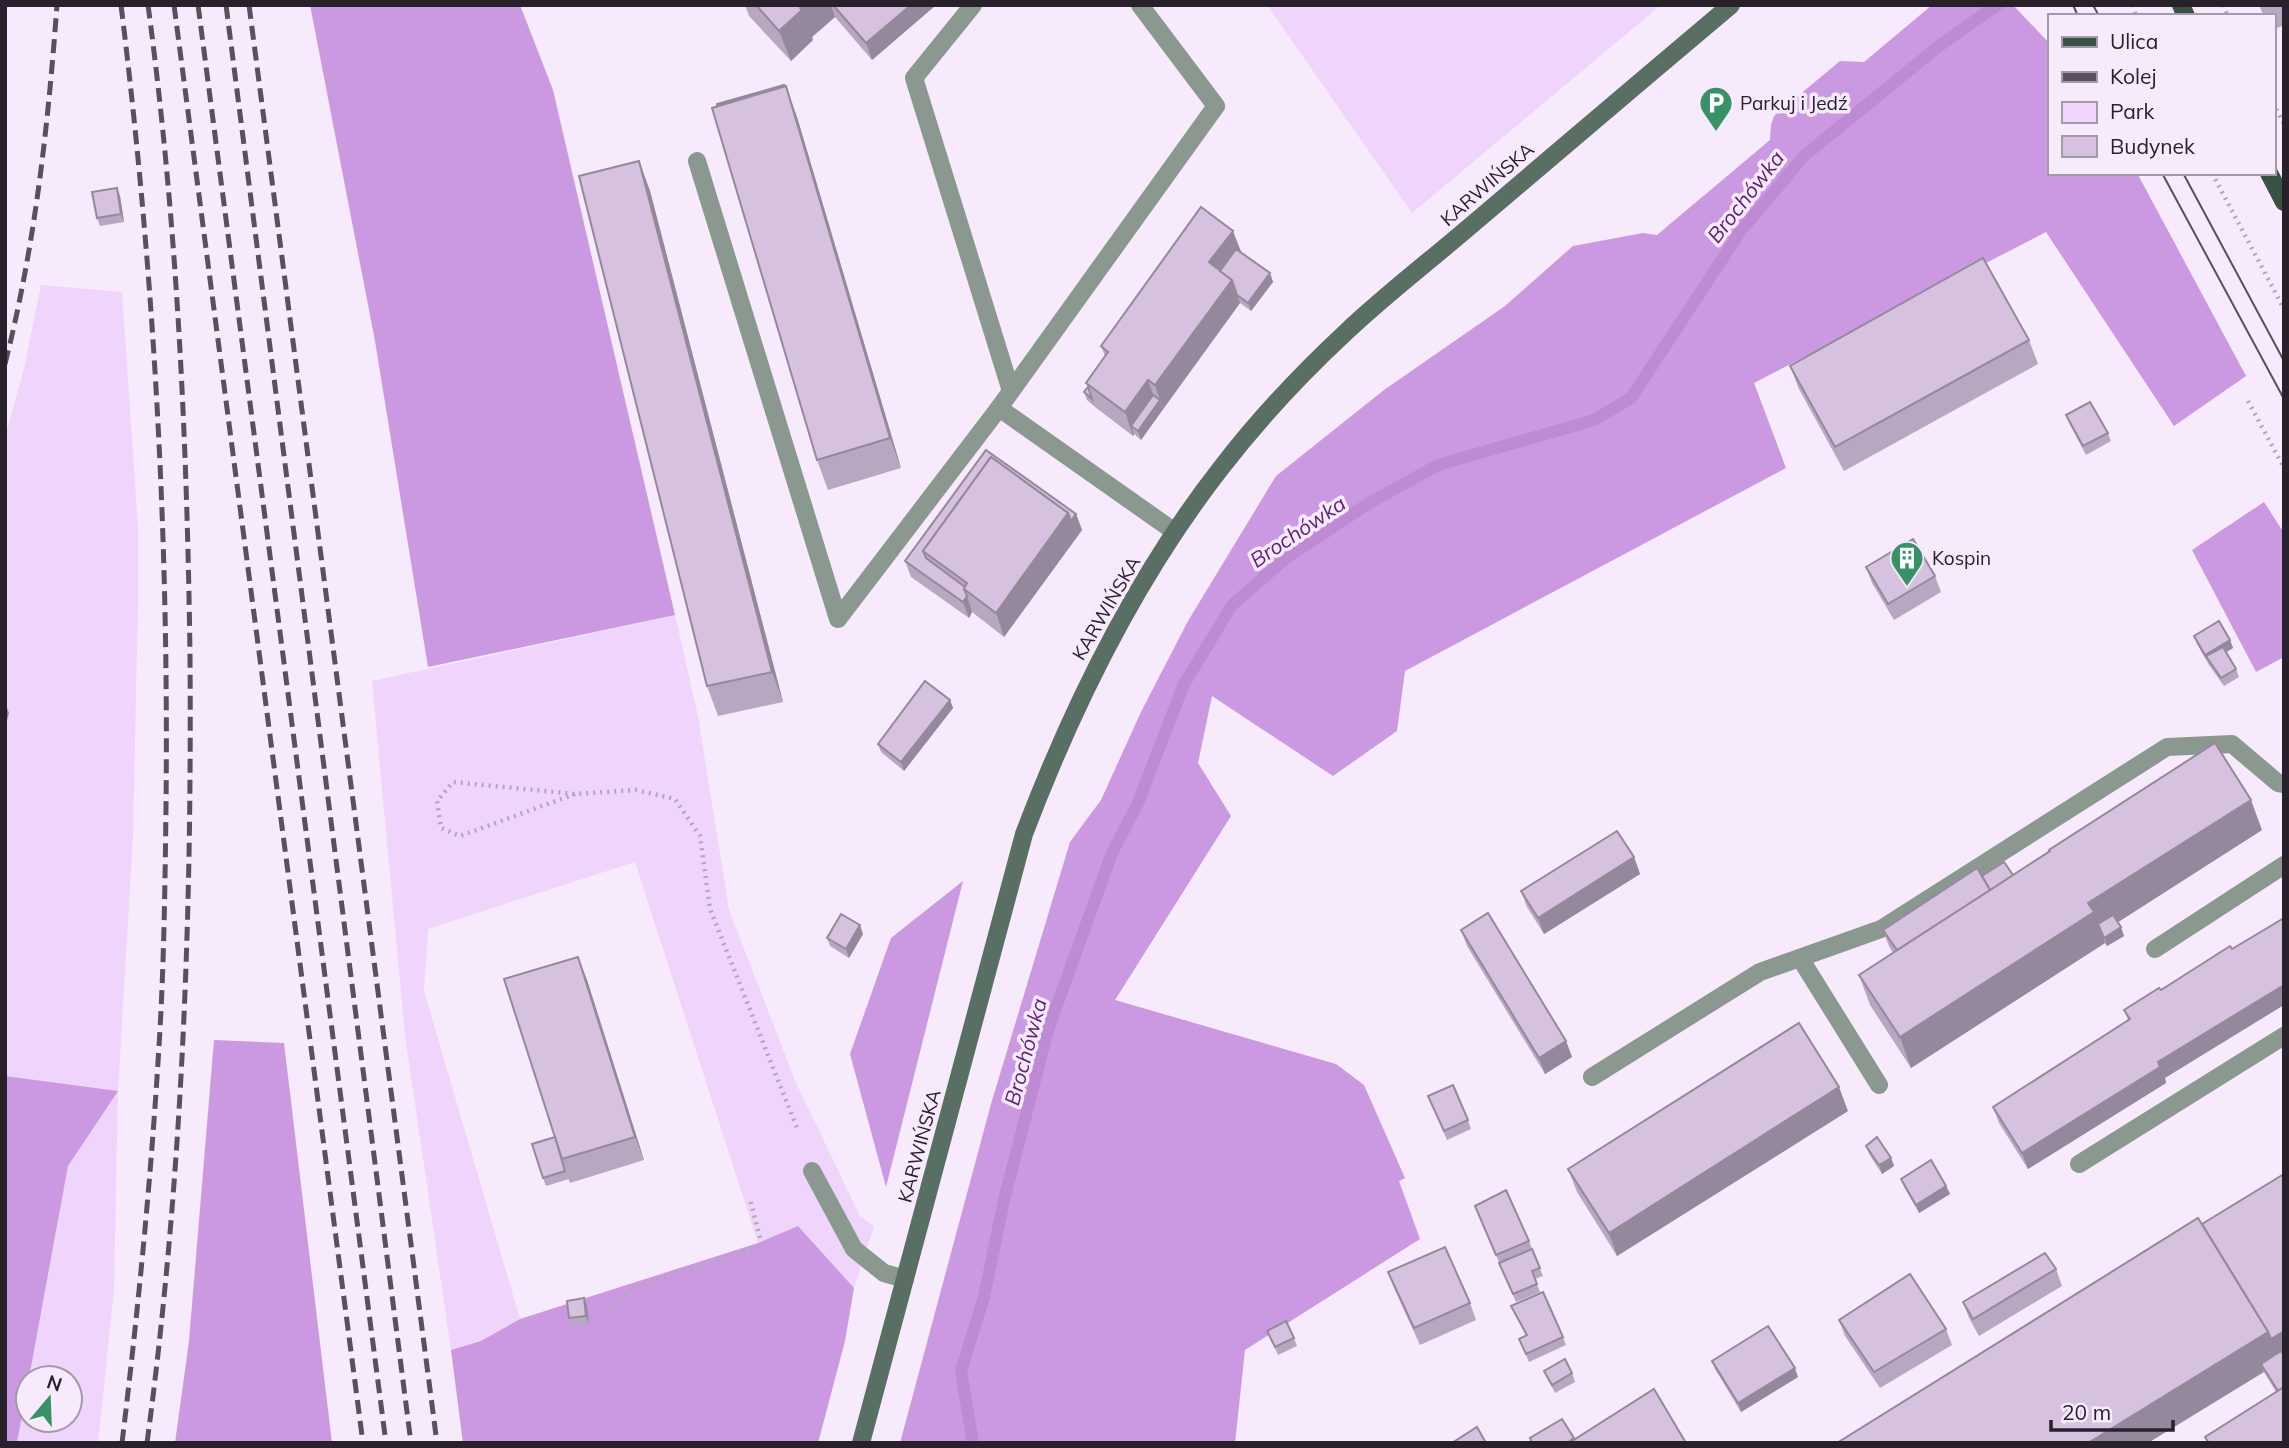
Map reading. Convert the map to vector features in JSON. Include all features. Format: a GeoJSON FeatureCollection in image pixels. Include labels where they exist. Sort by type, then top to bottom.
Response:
{"type":"FeatureCollection","features":[{"type":"Feature","properties":{"kind":"main road"},"geometry":{"type":"LineString","coordinates":[[2270,175],[2284,202]]}},
{"type":"Feature","properties":{"kind":"street","name":"KARWIŃSKA"},"geometry":{"type":"LineString","coordinates":[[861,1443],[1024,834],[1050,765],[1093,674],[1134,599],[1175,532],[1221,468],[1280,399],[1345,333],[1731,5]]}},
{"type":"Feature","properties":{"kind":"lane"},"geometry":{"type":"LineString","coordinates":[[973,5],[914,78],[1012,391]]}},
{"type":"Feature","properties":{"kind":"lane"},"geometry":{"type":"LineString","coordinates":[[697,161],[838,619],[1012,391],[1216,106],[1140,5]]}},
{"type":"Feature","properties":{"kind":"lane"},"geometry":{"type":"LineString","coordinates":[[999,408],[1175,532]]}},
{"type":"Feature","properties":{"kind":"lane"},"geometry":{"type":"LineString","coordinates":[[1592,1077],[1759,972],[1881,929],[2166,747],[2232,744],[2278,783],[2284,784]]}},
{"type":"Feature","properties":{"kind":"lane"},"geometry":{"type":"LineString","coordinates":[[2155,949],[2284,865]]}},
{"type":"Feature","properties":{"kind":"lane"},"geometry":{"type":"LineString","coordinates":[[1800,958],[1879,1085]]}},
{"type":"Feature","properties":{"kind":"lane"},"geometry":{"type":"LineString","coordinates":[[2079,1164],[2284,1035]]}},
{"type":"Feature","properties":{"kind":"lane"},"geometry":{"type":"LineString","coordinates":[[812,1171],[854,1250],[884,1273],[905,1279]]}},
{"type":"Feature","properties":{"kind":"path"},"geometry":{"type":"LineString","coordinates":[[2275,107],[2284,124]]}},
{"type":"Feature","properties":{"kind":"path"},"geometry":{"type":"LineString","coordinates":[[2213,175],[2284,309]]}},
{"type":"Feature","properties":{"kind":"path"},"geometry":{"type":"LineString","coordinates":[[2248,401],[2284,468]]}},
{"type":"Feature","properties":{"kind":"path"},"geometry":{"type":"LineString","coordinates":[[575,794],[460,836],[441,828],[437,801],[453,782],[575,794],[636,790],[675,799],[699,836],[710,909],[797,1128]]}},
{"type":"Feature","properties":{"kind":"path"},"geometry":{"type":"LineString","coordinates":[[604,1313],[626,1294],[650,1282],[762,1246],[750,1199]]}},
{"type":"Feature","properties":{"kind":"green space"},"geometry":{"type":"Polygon","coordinates":[[[1267,5],[1661,5],[1412,213],[1267,5]]]}},
{"type":"Feature","properties":{"kind":"green space"},"geometry":{"type":"Polygon","coordinates":[[[41,285],[122,292],[138,527],[138,602],[133,836],[118,1091],[114,1289],[98,1443],[17,1443],[19,1434],[84,1434],[84,1364],[32,1364],[68,1166],[117,1091],[5,1076],[5,437],[24,369],[41,285]]]}},
{"type":"Feature","properties":{"kind":"green space"},"geometry":{"type":"Polygon","coordinates":[[[675,615],[698,716],[729,910],[796,1083],[860,1216],[874,1226],[854,1288],[798,1226],[758,1243],[635,862],[428,929],[424,991],[520,1319],[481,1341],[451,1350],[405,1035],[372,681],[675,615]]]}},
{"type":"Feature","properties":{"kind":"shaded area"},"geometry":{"type":"Polygon","coordinates":[[[310,5],[520,5],[553,90],[675,615],[428,667],[375,341],[310,5]]]}},
{"type":"Feature","properties":{"kind":"shaded area"},"geometry":{"type":"Polygon","coordinates":[[[1932,5],[2013,5],[2048,42],[2048,175],[2138,175],[2246,376],[2174,426],[2046,232],[1754,383],[1786,468],[1405,671],[1397,731],[1333,776],[1212,696],[1198,763],[1231,816],[1115,1000],[1336,1064],[1364,1085],[1405,1178],[1399,1181],[1420,1239],[1245,1350],[1235,1443],[900,1443],[991,1104],[1070,842],[1101,800],[1141,712],[1188,621],[1276,476],[1384,390],[1505,306],[1573,246],[1643,233],[1657,235],[1770,140],[1774,116],[1840,61],[1864,62],[1932,5]]]}},
{"type":"Feature","properties":{"kind":"shaded area"},"geometry":{"type":"Polygon","coordinates":[[[2264,502],[2284,533],[2284,657],[2256,672],[2192,550],[2264,502]]]}},
{"type":"Feature","properties":{"kind":"shaded area"},"geometry":{"type":"Polygon","coordinates":[[[963,881],[886,1187],[850,1054],[891,938],[963,881]]]}},
{"type":"Feature","properties":{"kind":"shaded area"},"geometry":{"type":"Polygon","coordinates":[[[214,1040],[284,1043],[332,1443],[175,1443],[189,1341],[214,1040]]]}},
{"type":"Feature","properties":{"kind":"shaded area"},"geometry":{"type":"Polygon","coordinates":[[[5,1076],[118,1091],[68,1166],[32,1364],[14,1364],[14,1434],[19,1434],[17,1443],[5,1443],[5,1076]]]}},
{"type":"Feature","properties":{"kind":"shaded area"},"geometry":{"type":"Polygon","coordinates":[[[798,1226],[854,1288],[845,1341],[818,1443],[463,1443],[451,1350],[481,1341],[520,1319],[758,1243],[798,1226]]]}},
{"type":"Feature","properties":{"kind":"building"},"geometry":{"type":"Polygon","coordinates":[[[756,5],[803,5],[800,8],[802,10],[779,31],[756,5]]]}},
{"type":"Feature","properties":{"kind":"building"},"geometry":{"type":"Polygon","coordinates":[[[833,5],[911,5],[866,43],[833,5]]]}},
{"type":"Feature","properties":{"kind":"building"},"geometry":{"type":"Polygon","coordinates":[[[784,85],[785,87],[717,106],[717,104],[784,85]]]}},
{"type":"Feature","properties":{"kind":"building"},"geometry":{"type":"Polygon","coordinates":[[[786,86],[890,438],[817,460],[712,108],[786,86]]]}},
{"type":"Feature","properties":{"kind":"building"},"geometry":{"type":"Polygon","coordinates":[[[639,161],[772,672],[707,686],[579,176],[639,161]]]}},
{"type":"Feature","properties":{"kind":"building"},"geometry":{"type":"Polygon","coordinates":[[[117,188],[121,214],[97,218],[92,192],[117,188]]]}},
{"type":"Feature","properties":{"kind":"building"},"geometry":{"type":"Polygon","coordinates":[[[1201,207],[1233,231],[1209,262],[1232,280],[1155,385],[1148,380],[1125,412],[1086,383],[1108,352],[1101,346],[1201,207]]]}},
{"type":"Feature","properties":{"kind":"building"},"geometry":{"type":"Polygon","coordinates":[[[1236,249],[1270,273],[1248,303],[1237,295],[1232,280],[1220,271],[1236,249]]]}},
{"type":"Feature","properties":{"kind":"building"},"geometry":{"type":"Polygon","coordinates":[[[1983,258],[2029,340],[1835,447],[1790,366],[1983,258]]]}},
{"type":"Feature","properties":{"kind":"building"},"geometry":{"type":"Polygon","coordinates":[[[1088,387],[1092,399],[1084,392],[1088,387]]]}},
{"type":"Feature","properties":{"kind":"building"},"geometry":{"type":"Polygon","coordinates":[[[1153,395],[1160,400],[1138,431],[1131,426],[1153,395]]]}},
{"type":"Feature","properties":{"kind":"building"},"geometry":{"type":"Polygon","coordinates":[[[2090,402],[2108,433],[2083,446],[2066,415],[2090,402]]]}},
{"type":"Feature","properties":{"kind":"building"},"geometry":{"type":"Polygon","coordinates":[[[986,450],[1076,514],[1071,521],[1068,513],[991,457],[923,551],[926,558],[965,587],[967,596],[963,602],[905,561],[986,450]]]}},
{"type":"Feature","properties":{"kind":"building"},"geometry":{"type":"Polygon","coordinates":[[[991,457],[1068,513],[996,613],[964,589],[967,583],[923,551],[991,457]]]}},
{"type":"Feature","properties":{"kind":"building"},"geometry":{"type":"Polygon","coordinates":[[[1913,539],[1935,576],[1888,604],[1866,567],[1913,539]]]}},
{"type":"Feature","properties":{"kind":"building"},"geometry":{"type":"Polygon","coordinates":[[[2219,621],[2230,640],[2205,655],[2194,636],[2219,621]]]}},
{"type":"Feature","properties":{"kind":"building"},"geometry":{"type":"Polygon","coordinates":[[[2223,647],[2236,669],[2221,678],[2206,656],[2223,647]]]}},
{"type":"Feature","properties":{"kind":"building"},"geometry":{"type":"Polygon","coordinates":[[[925,681],[950,700],[901,762],[878,744],[925,681]]]}},
{"type":"Feature","properties":{"kind":"building"},"geometry":{"type":"Polygon","coordinates":[[[2215,743],[2251,800],[2088,903],[2094,912],[1900,1037],[1859,975],[2215,743]]]}},
{"type":"Feature","properties":{"kind":"building"},"geometry":{"type":"Polygon","coordinates":[[[1617,831],[1634,857],[1538,918],[1521,891],[1617,831]]]}},
{"type":"Feature","properties":{"kind":"building"},"geometry":{"type":"Polygon","coordinates":[[[2004,862],[2013,875],[1990,890],[1982,876],[2004,862]]]}},
{"type":"Feature","properties":{"kind":"building"},"geometry":{"type":"Polygon","coordinates":[[[1977,868],[1990,890],[1897,950],[1883,930],[1977,868]]]}},
{"type":"Feature","properties":{"kind":"building"},"geometry":{"type":"Polygon","coordinates":[[[1488,913],[1566,1041],[1539,1058],[1461,930],[1488,913]]]}},
{"type":"Feature","properties":{"kind":"building"},"geometry":{"type":"Polygon","coordinates":[[[841,914],[860,925],[846,949],[827,938],[841,914]]]}},
{"type":"Feature","properties":{"kind":"building"},"geometry":{"type":"Polygon","coordinates":[[[2113,915],[2121,927],[2104,938],[2098,924],[2113,915]]]}},
{"type":"Feature","properties":{"kind":"building"},"geometry":{"type":"Polygon","coordinates":[[[2284,918],[2284,985],[2158,1062],[2160,1067],[2022,1153],[1993,1107],[2130,1019],[2124,1010],[2230,946],[2232,949],[2284,918]]]}},
{"type":"Feature","properties":{"kind":"building"},"geometry":{"type":"Polygon","coordinates":[[[578,957],[635,1137],[562,1159],[504,979],[578,957]]]}},
{"type":"Feature","properties":{"kind":"building"},"geometry":{"type":"Polygon","coordinates":[[[1799,1023],[1839,1087],[1609,1233],[1568,1169],[1799,1023]]]}},
{"type":"Feature","properties":{"kind":"building"},"geometry":{"type":"Polygon","coordinates":[[[1453,1085],[1468,1120],[1444,1131],[1428,1096],[1453,1085]]]}},
{"type":"Feature","properties":{"kind":"building"},"geometry":{"type":"Polygon","coordinates":[[[555,1137],[565,1171],[543,1178],[532,1144],[555,1137]]]}},
{"type":"Feature","properties":{"kind":"building"},"geometry":{"type":"Polygon","coordinates":[[[1877,1137],[1891,1158],[1879,1165],[1866,1146],[1877,1137]]]}},
{"type":"Feature","properties":{"kind":"building"},"geometry":{"type":"Polygon","coordinates":[[[1931,1160],[1946,1186],[1916,1205],[1901,1179],[1931,1160]]]}},
{"type":"Feature","properties":{"kind":"building"},"geometry":{"type":"Polygon","coordinates":[[[2284,1174],[2284,1331],[2271,1339],[2202,1224],[2284,1174]]]}},
{"type":"Feature","properties":{"kind":"building"},"geometry":{"type":"Polygon","coordinates":[[[1506,1190],[1529,1241],[1496,1255],[1475,1206],[1506,1190]]]}},
{"type":"Feature","properties":{"kind":"building"},"geometry":{"type":"Polygon","coordinates":[[[2198,1218],[2268,1332],[2088,1443],[1837,1443],[2198,1218]]]}},
{"type":"Feature","properties":{"kind":"building"},"geometry":{"type":"Polygon","coordinates":[[[1445,1247],[1470,1303],[1414,1328],[1388,1272],[1445,1247]]]}},
{"type":"Feature","properties":{"kind":"building"},"geometry":{"type":"Polygon","coordinates":[[[1532,1249],[1540,1268],[1532,1271],[1537,1284],[1513,1294],[1499,1263],[1532,1249]]]}},
{"type":"Feature","properties":{"kind":"building"},"geometry":{"type":"Polygon","coordinates":[[[2045,1253],[2056,1269],[1973,1319],[1963,1302],[2045,1253]]]}},
{"type":"Feature","properties":{"kind":"building"},"geometry":{"type":"Polygon","coordinates":[[[1910,1274],[1946,1329],[1874,1372],[1839,1320],[1910,1274]]]}},
{"type":"Feature","properties":{"kind":"building"},"geometry":{"type":"Polygon","coordinates":[[[1543,1292],[1563,1337],[1526,1354],[1519,1339],[1527,1335],[1511,1306],[1543,1292]]]}},
{"type":"Feature","properties":{"kind":"building"},"geometry":{"type":"Polygon","coordinates":[[[584,1298],[586,1316],[569,1318],[567,1301],[584,1298]]]}},
{"type":"Feature","properties":{"kind":"building"},"geometry":{"type":"Polygon","coordinates":[[[1286,1321],[1294,1338],[1275,1347],[1267,1331],[1286,1321]]]}},
{"type":"Feature","properties":{"kind":"building"},"geometry":{"type":"Polygon","coordinates":[[[1768,1326],[1795,1368],[1738,1403],[1712,1361],[1768,1326]]]}},
{"type":"Feature","properties":{"kind":"building"},"geometry":{"type":"Polygon","coordinates":[[[2281,1351],[2284,1356],[2284,1387],[2278,1391],[2261,1364],[2281,1351]]]}},
{"type":"Feature","properties":{"kind":"building"},"geometry":{"type":"Polygon","coordinates":[[[1565,1359],[1572,1373],[1552,1385],[1544,1371],[1565,1359]]]}},
{"type":"Feature","properties":{"kind":"building"},"geometry":{"type":"Polygon","coordinates":[[[2284,1387],[2284,1443],[2209,1443],[2205,1437],[2284,1387]]]}},
{"type":"Feature","properties":{"kind":"building"},"geometry":{"type":"Polygon","coordinates":[[[1654,1389],[1686,1443],[1569,1443],[1654,1389]]]}},
{"type":"Feature","properties":{"kind":"building"},"geometry":{"type":"Polygon","coordinates":[[[1562,1419],[1574,1438],[1567,1443],[1532,1443],[1530,1438],[1562,1419]]]}},
{"type":"Feature","properties":{"kind":"building"},"geometry":{"type":"Polygon","coordinates":[[[1477,1427],[1486,1443],[1452,1443],[1477,1427]]]}},
{"type":"Feature","properties":{"kind":"waterway","name":"Brochówka"},"geometry":{"type":"LineString","coordinates":[[973,1443],[961,1371],[984,1297],[1004,1200],[1048,1030],[1112,853],[1138,803],[1183,686],[1232,605],[1286,558],[1371,502],[1438,465],[1594,420],[1631,398],[1740,232],[1804,156],[1939,46],[1997,5]]}},
{"type":"Feature","properties":{"kind":"tram line"},"geometry":{"type":"LineString","coordinates":[[2073,5],[2077,14]]}},
{"type":"Feature","properties":{"kind":"tram line"},"geometry":{"type":"LineString","coordinates":[[2093,5],[2098,14]]}},
{"type":"Feature","properties":{"kind":"tram line"},"geometry":{"type":"LineString","coordinates":[[2163,175],[2284,399]]}},
{"type":"Feature","properties":{"kind":"tram line"},"geometry":{"type":"LineString","coordinates":[[2184,175],[2284,361]]}},
{"type":"Feature","properties":{"kind":"railway"},"geometry":{"type":"LineString","coordinates":[[5,364],[25,275],[39,186],[57,5]]}},
{"type":"Feature","properties":{"kind":"railway"},"geometry":{"type":"LineString","coordinates":[[121,5],[151,305],[162,506],[166,707],[165,897],[159,1046],[144,1245],[122,1443]]}},
{"type":"Feature","properties":{"kind":"railway"},"geometry":{"type":"LineString","coordinates":[[147,1443],[177,1149],[187,952],[190,754],[189,574],[179,329],[166,167],[148,5]]}},
{"type":"Feature","properties":{"kind":"railway"},"geometry":{"type":"LineString","coordinates":[[174,5],[363,1443]]}},
{"type":"Feature","properties":{"kind":"railway"},"geometry":{"type":"LineString","coordinates":[[198,5],[386,1443]]}},
{"type":"Feature","properties":{"kind":"railway"},"geometry":{"type":"LineString","coordinates":[[226,5],[411,1443]]}},
{"type":"Feature","properties":{"kind":"railway"},"geometry":{"type":"LineString","coordinates":[[249,5],[437,1443]]}},
{"type":"Feature","properties":{"kind":"place","name":"Parkuj i Jedź"},"geometry":{"type":"Point","coordinates":[1716,133]}},
{"type":"Feature","properties":{"kind":"place","name":"Kospin"},"geometry":{"type":"Point","coordinates":[1907,588]}}]}
